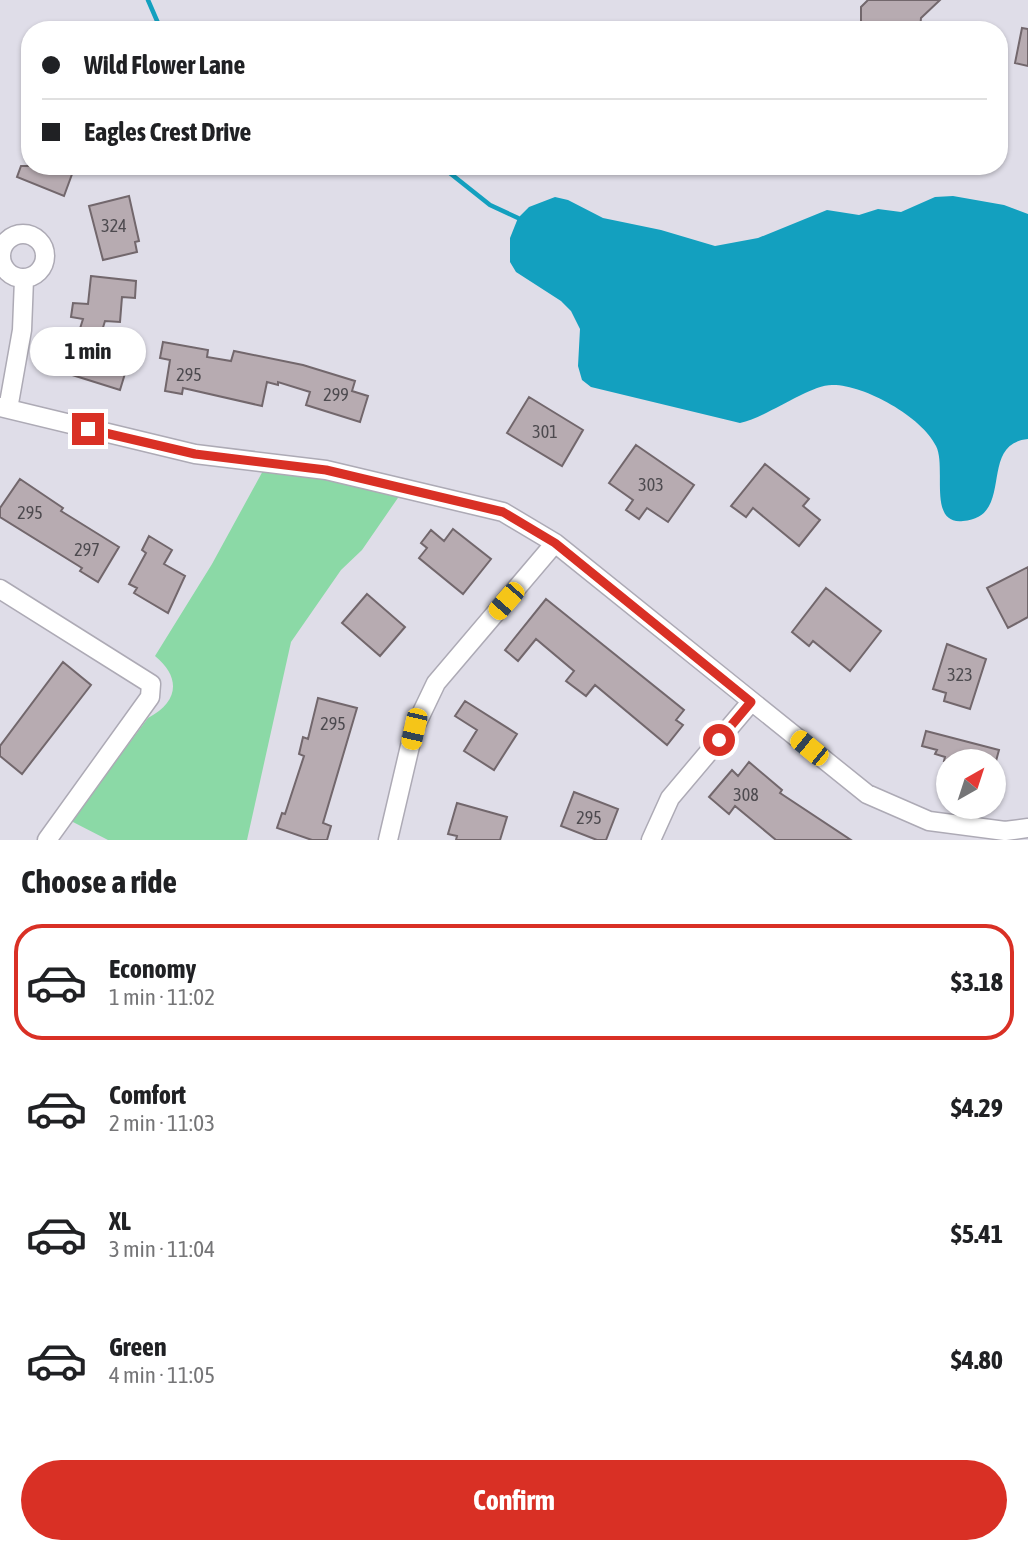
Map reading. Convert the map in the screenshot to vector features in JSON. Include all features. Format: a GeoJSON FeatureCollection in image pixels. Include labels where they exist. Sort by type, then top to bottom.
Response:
{"type":"FeatureCollection","features":[{"type":"Feature","properties":{"kind":"street"},"geometry":{"type":"LineString","coordinates":[[24,279],[22,330],[4,408],[195,454],[326,470],[503,512],[555,543],[867,794],[929,821],[1005,831],[1028,828]]}},
{"type":"Feature","properties":{"kind":"street"},"geometry":{"type":"LineString","coordinates":[[388,840],[414,729],[436,683],[555,543]]}},
{"type":"Feature","properties":{"kind":"street"},"geometry":{"type":"LineString","coordinates":[[0,589],[151,684],[150,697],[47,840]]}},
{"type":"Feature","properties":{"kind":"street"},"geometry":{"type":"LineString","coordinates":[[651,840],[670,798],[751,702]]}},
{"type":"Feature","properties":{"kind":"green space"},"geometry":{"type":"Polygon","coordinates":[[[265,467],[402,492],[362,550],[341,570],[291,642],[247,840],[108,840],[71,821],[148,718],[166,705],[171,697],[173,689],[169,672],[155,656],[212,564],[265,467]]]}},
{"type":"Feature","properties":{"kind":"water"},"geometry":{"type":"Polygon","coordinates":[[[953,196],[1004,205],[1028,214],[1028,439],[1013,444],[1004,453],[988,507],[979,517],[963,521],[952,520],[945,514],[940,493],[939,455],[929,435],[906,414],[861,390],[846,386],[824,386],[740,423],[591,387],[582,380],[578,366],[580,329],[571,311],[561,301],[516,272],[510,262],[510,238],[518,218],[529,207],[555,197],[568,200],[603,218],[661,230],[715,246],[758,238],[827,210],[859,215],[878,209],[901,212],[935,197],[953,196]]]}},
{"type":"Feature","properties":{"kind":"building"},"geometry":{"type":"Polygon","coordinates":[[[868,0],[940,0],[921,21],[861,21],[861,7],[868,0]]]}},
{"type":"Feature","properties":{"kind":"building"},"geometry":{"type":"Polygon","coordinates":[[[1022,28],[1028,29],[1028,66],[1015,63],[1022,28]]]}},
{"type":"Feature","properties":{"kind":"building"},"geometry":{"type":"Polygon","coordinates":[[[21,166],[21,175],[72,175],[64,196],[17,177],[21,166]]]}},
{"type":"Feature","properties":{"kind":"building"},"geometry":{"type":"Polygon","coordinates":[[[129,196],[139,241],[135,242],[137,252],[103,260],[89,206],[129,196]]]}},
{"type":"Feature","properties":{"kind":"building"},"geometry":{"type":"Polygon","coordinates":[[[91,276],[136,281],[135,298],[122,297],[120,322],[105,321],[97,347],[130,357],[120,390],[66,373],[83,319],[71,317],[73,303],[88,304],[91,276]]]}},
{"type":"Feature","properties":{"kind":"building"},"geometry":{"type":"Polygon","coordinates":[[[163,342],[208,350],[207,357],[231,361],[234,351],[303,365],[355,381],[352,391],[368,396],[360,422],[306,405],[310,392],[278,382],[278,385],[267,382],[262,406],[183,388],[182,394],[165,391],[170,360],[160,358],[163,342]]]}},
{"type":"Feature","properties":{"kind":"building"},"geometry":{"type":"Polygon","coordinates":[[[529,397],[583,430],[562,466],[507,433],[529,397]]]}},
{"type":"Feature","properties":{"kind":"building"},"geometry":{"type":"Polygon","coordinates":[[[636,445],[694,485],[668,522],[647,508],[639,519],[626,510],[633,500],[609,483],[636,445]]]}},
{"type":"Feature","properties":{"kind":"building"},"geometry":{"type":"Polygon","coordinates":[[[765,464],[809,499],[803,506],[820,520],[799,546],[753,508],[746,517],[731,506],[765,464]]]}},
{"type":"Feature","properties":{"kind":"building"},"geometry":{"type":"Polygon","coordinates":[[[20,479],[63,508],[61,511],[119,547],[98,582],[80,571],[82,568],[0,517],[0,508],[20,479]]]}},
{"type":"Feature","properties":{"kind":"building"},"geometry":{"type":"Polygon","coordinates":[[[453,529],[491,559],[463,594],[419,558],[427,548],[421,543],[431,530],[444,541],[453,529]]]}},
{"type":"Feature","properties":{"kind":"building"},"geometry":{"type":"Polygon","coordinates":[[[149,536],[172,550],[164,564],[185,576],[168,613],[134,593],[137,588],[129,584],[146,553],[142,550],[149,536]]]}},
{"type":"Feature","properties":{"kind":"building"},"geometry":{"type":"Polygon","coordinates":[[[1028,567],[1028,617],[1008,628],[987,588],[1028,567]]]}},
{"type":"Feature","properties":{"kind":"building"},"geometry":{"type":"Polygon","coordinates":[[[826,588],[881,631],[850,671],[813,641],[809,646],[792,632],[826,588]]]}},
{"type":"Feature","properties":{"kind":"building"},"geometry":{"type":"Polygon","coordinates":[[[367,594],[405,627],[380,656],[342,623],[367,594]]]}},
{"type":"Feature","properties":{"kind":"building"},"geometry":{"type":"Polygon","coordinates":[[[546,599],[684,710],[676,720],[683,725],[667,745],[595,685],[586,696],[566,681],[574,671],[536,639],[518,661],[505,650],[546,599]]]}},
{"type":"Feature","properties":{"kind":"building"},"geometry":{"type":"Polygon","coordinates":[[[947,644],[986,659],[970,709],[944,701],[946,693],[933,689],[947,644]]]}},
{"type":"Feature","properties":{"kind":"building"},"geometry":{"type":"Polygon","coordinates":[[[63,662],[91,685],[22,774],[0,756],[0,746],[63,662]]]}},
{"type":"Feature","properties":{"kind":"building"},"geometry":{"type":"Polygon","coordinates":[[[318,698],[357,708],[323,823],[331,826],[327,840],[312,840],[277,828],[282,813],[285,814],[304,756],[299,754],[303,737],[308,739],[318,698]]]}},
{"type":"Feature","properties":{"kind":"building"},"geometry":{"type":"Polygon","coordinates":[[[465,701],[517,734],[494,770],[464,751],[477,730],[455,716],[465,701]]]}},
{"type":"Feature","properties":{"kind":"building"},"geometry":{"type":"Polygon","coordinates":[[[926,731],[995,749],[936,750],[922,746],[926,731]]]}},
{"type":"Feature","properties":{"kind":"building"},"geometry":{"type":"Polygon","coordinates":[[[749,762],[782,790],[780,793],[851,840],[776,840],[735,806],[729,814],[709,797],[732,770],[738,776],[749,762]]]}},
{"type":"Feature","properties":{"kind":"building"},"geometry":{"type":"Polygon","coordinates":[[[574,792],[618,809],[606,840],[597,840],[561,826],[574,792]]]}},
{"type":"Feature","properties":{"kind":"building"},"geometry":{"type":"Polygon","coordinates":[[[457,803],[507,817],[500,840],[456,840],[457,836],[448,834],[457,803]]]}},
{"type":"Feature","properties":{"kind":"waterway"},"geometry":{"type":"LineString","coordinates":[[148,0],[157,21]]}},
{"type":"Feature","properties":{"kind":"waterway"},"geometry":{"type":"LineString","coordinates":[[452,175],[490,205],[518,218]]}},
{"type":"Feature","properties":{"kind":"route"},"geometry":{"type":"LineString","coordinates":[[88,429],[195,454],[326,470],[503,512],[555,543],[751,702],[719,740]]}}]}
